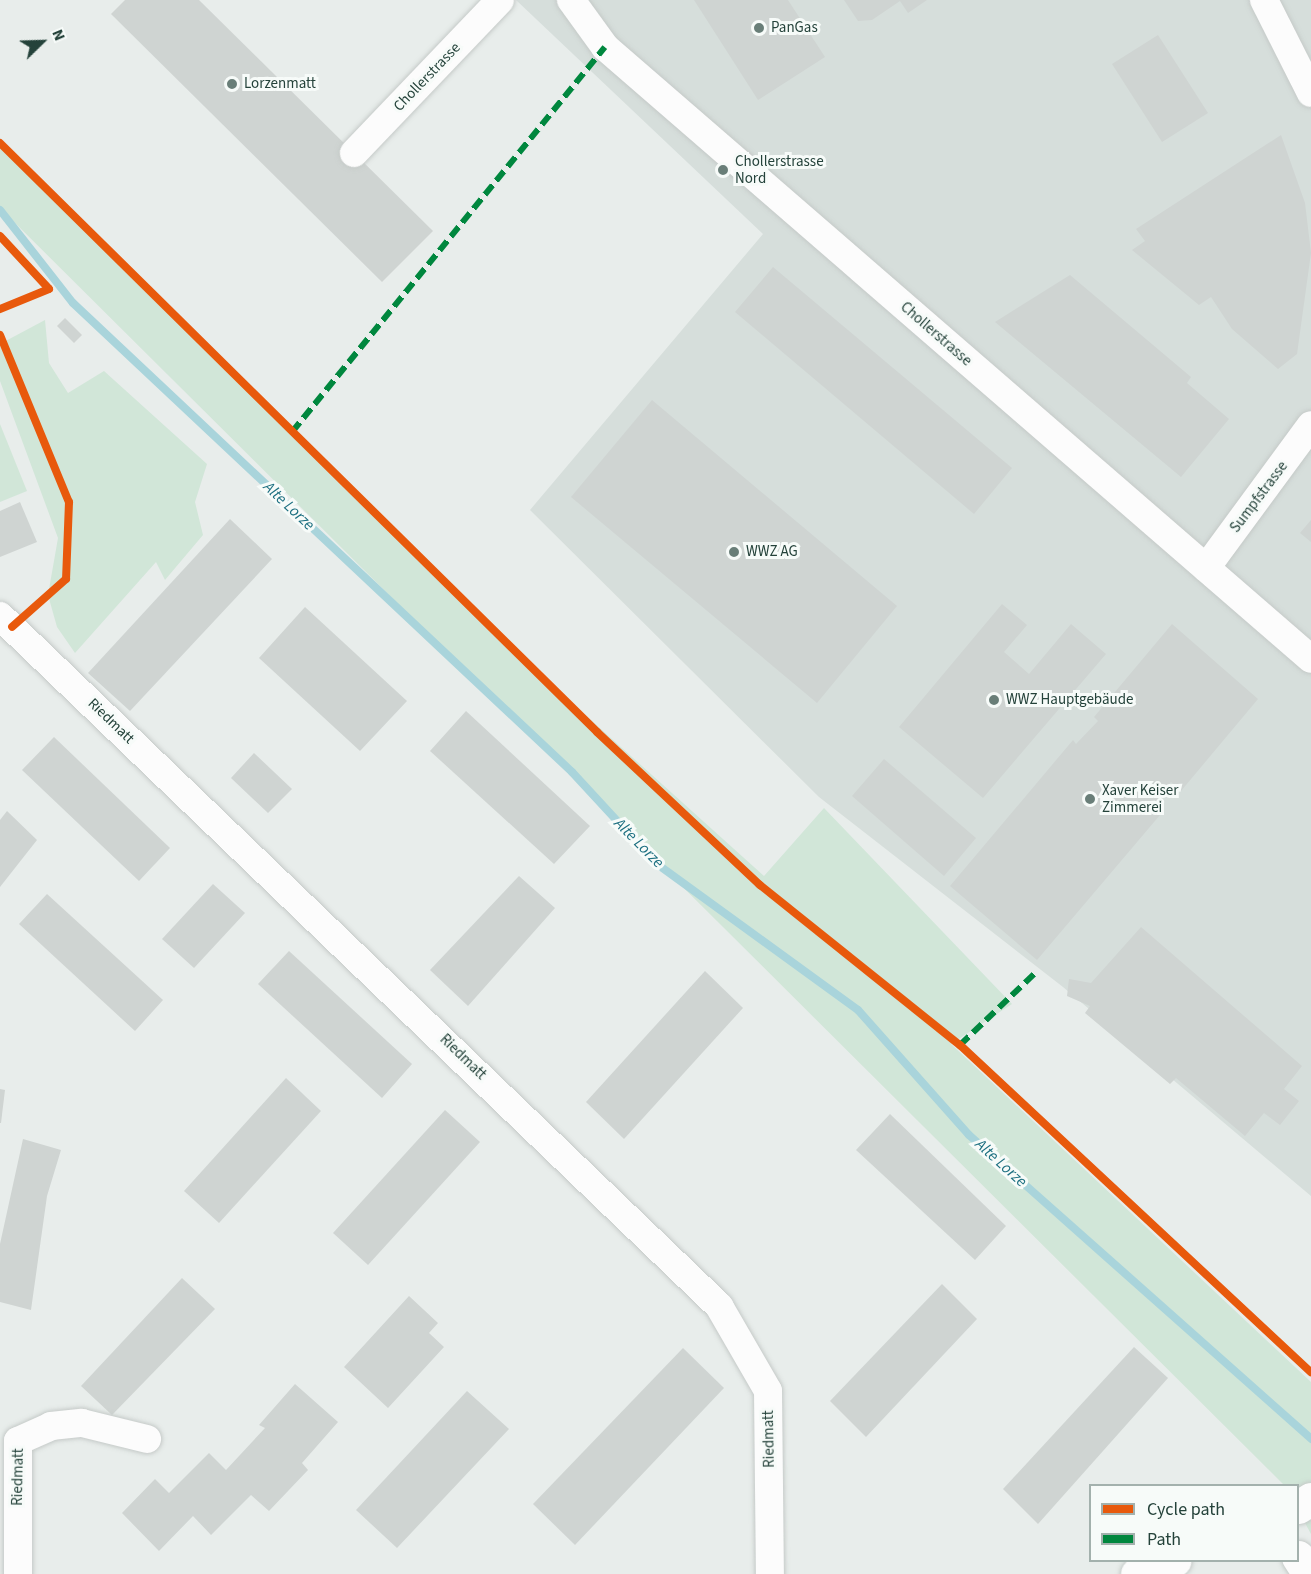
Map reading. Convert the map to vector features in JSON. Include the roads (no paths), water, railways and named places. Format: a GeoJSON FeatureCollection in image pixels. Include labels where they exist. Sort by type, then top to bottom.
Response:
{"type":"FeatureCollection","features":[{"type":"Feature","properties":{"kind":"street","name":"Chollerstrasse"},"geometry":{"type":"LineString","coordinates":[[354,153],[500,0]]}},
{"type":"Feature","properties":{"kind":"street","name":"Chollerstrasse"},"geometry":{"type":"LineString","coordinates":[[571,0],[604,47],[1311,659]]}},
{"type":"Feature","properties":{"kind":"street"},"geometry":{"type":"LineString","coordinates":[[1264,0],[1311,93]]}},
{"type":"Feature","properties":{"kind":"street","name":"Sumpfstrasse"},"geometry":{"type":"LineString","coordinates":[[1206,568],[1311,425]]}},
{"type":"Feature","properties":{"kind":"street","name":"Riedmatt"},"geometry":{"type":"LineString","coordinates":[[0,616],[719,1306],[768,1391],[770,1574]]}},
{"type":"Feature","properties":{"kind":"street","name":"Riedmatt"},"geometry":{"type":"LineString","coordinates":[[18,1574],[18,1441],[51,1426],[82,1423],[147,1439]]}},
{"type":"Feature","properties":{"kind":"street"},"geometry":{"type":"LineString","coordinates":[[1299,1559],[1309,1574]]}},
{"type":"Feature","properties":{"kind":"street"},"geometry":{"type":"LineString","coordinates":[[1137,1574],[1170,1562]]}},
{"type":"Feature","properties":{"kind":"waterway","name":"Alte Lorze"},"geometry":{"type":"LineString","coordinates":[[0,210],[73,303],[572,772],[657,864],[858,1010],[969,1135],[1311,1439]]}},
{"type":"Feature","properties":{"kind":"place","name":"PanGas"},"geometry":{"type":"Point","coordinates":[759,28]}},
{"type":"Feature","properties":{"kind":"place","name":"Lorzenmatt"},"geometry":{"type":"Point","coordinates":[232,84]}},
{"type":"Feature","properties":{"kind":"place","name":"Chollerstrasse Nord"},"geometry":{"type":"Point","coordinates":[723,170]}},
{"type":"Feature","properties":{"kind":"place","name":"WWZ AG"},"geometry":{"type":"Point","coordinates":[734,552]}},
{"type":"Feature","properties":{"kind":"place","name":"WWZ Hauptgebäude"},"geometry":{"type":"Point","coordinates":[994,700]}},
{"type":"Feature","properties":{"kind":"place","name":"Xaver Keiser Zimmerei"},"geometry":{"type":"Point","coordinates":[1090,799]}}]}
